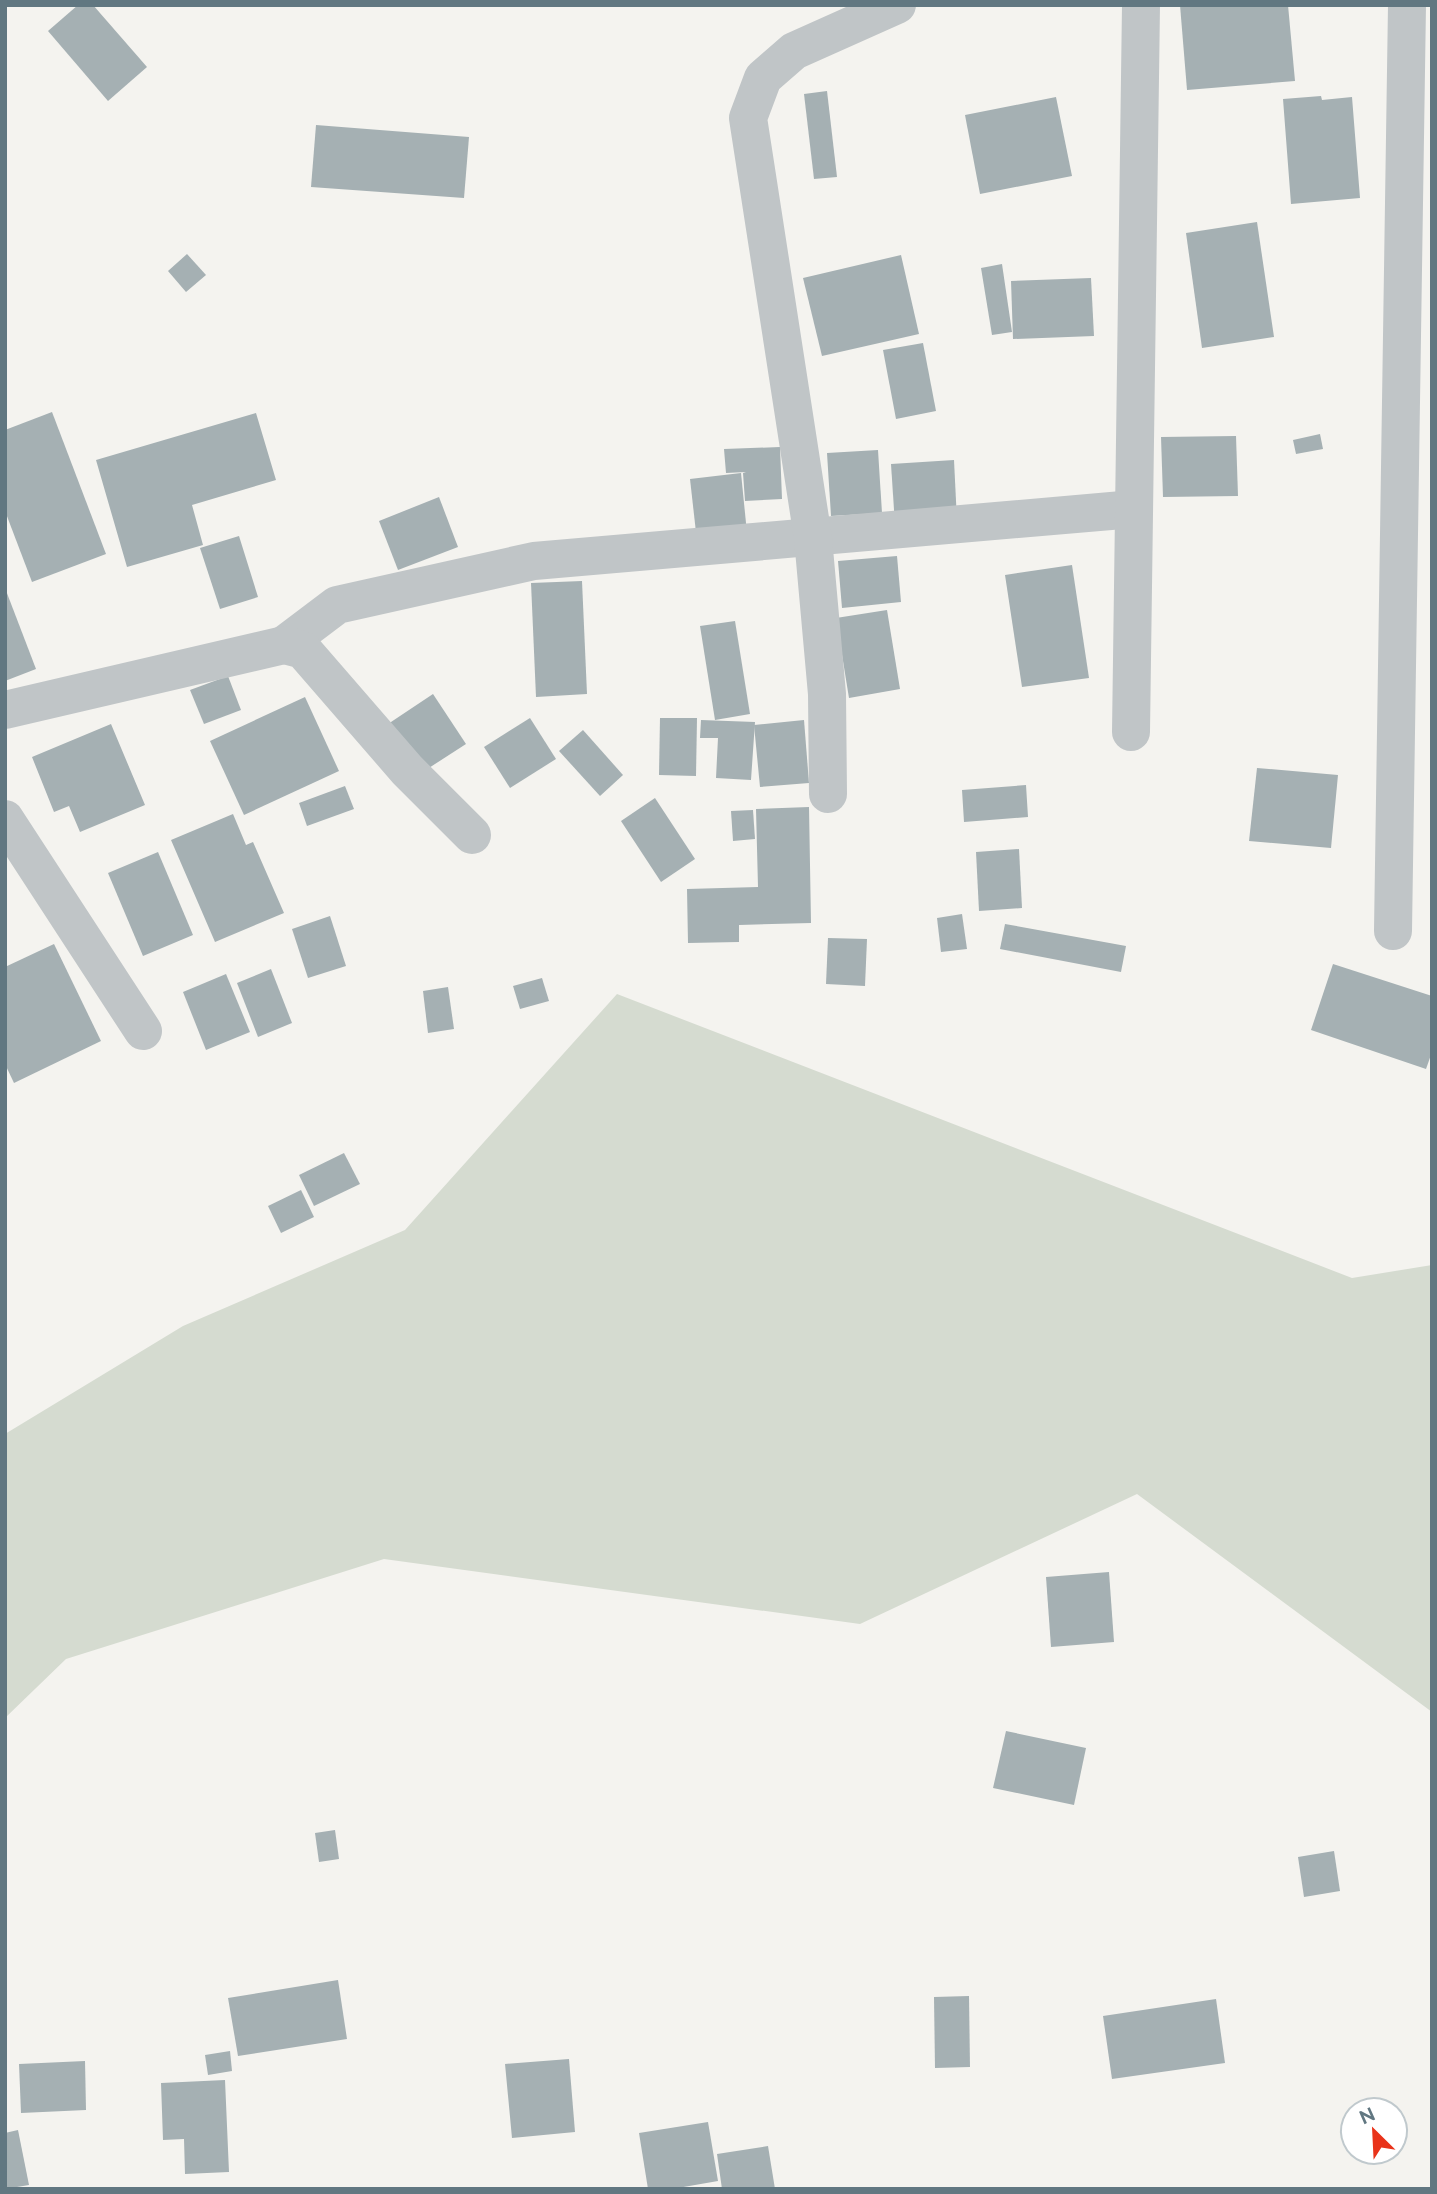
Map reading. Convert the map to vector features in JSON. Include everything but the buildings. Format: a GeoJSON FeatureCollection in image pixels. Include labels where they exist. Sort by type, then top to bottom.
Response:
{"type":"FeatureCollection","features":[{"type":"Feature","properties":{"kind":"street"},"geometry":{"type":"LineString","coordinates":[[828,794],[827,694],[813,538],[748,118],[762,78],[794,51],[897,5]]}},
{"type":"Feature","properties":{"kind":"street"},"geometry":{"type":"LineString","coordinates":[[1131,732],[1141,5]]}},
{"type":"Feature","properties":{"kind":"street"},"geometry":{"type":"LineString","coordinates":[[1393,932],[1407,5]]}},
{"type":"Feature","properties":{"kind":"street"},"geometry":{"type":"LineString","coordinates":[[5,710],[284,645],[337,605],[534,561],[1134,509]]}},
{"type":"Feature","properties":{"kind":"street"},"geometry":{"type":"LineString","coordinates":[[284,645],[303,650],[407,770],[472,835]]}},
{"type":"Feature","properties":{"kind":"street"},"geometry":{"type":"LineString","coordinates":[[5,819],[143,1031]]}},
{"type":"Feature","properties":{"kind":"shaded area"},"geometry":{"type":"Polygon","coordinates":[[[617,994],[1352,1278],[1432,1265],[1432,1712],[1137,1494],[860,1624],[384,1559],[66,1659],[5,1718],[5,1434],[183,1326],[405,1230],[617,994]]]}}]}
